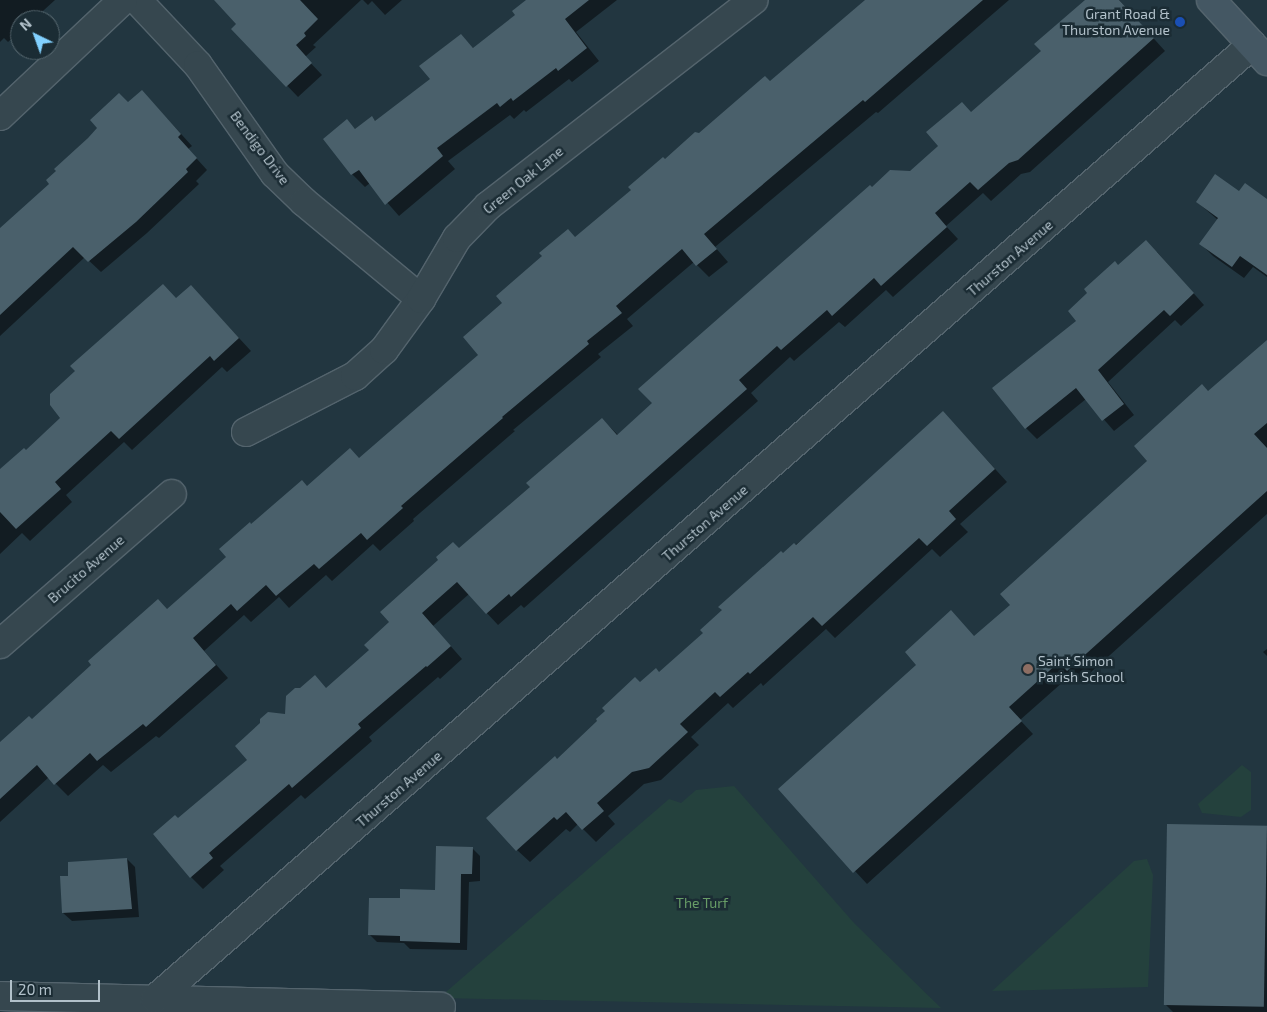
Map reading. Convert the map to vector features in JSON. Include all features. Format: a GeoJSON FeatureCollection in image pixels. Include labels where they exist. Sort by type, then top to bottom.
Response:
{"type":"FeatureCollection","features":[{"type":"Feature","properties":{"kind":"main road"},"geometry":{"type":"LineString","coordinates":[[1211,0],[1260,53]]}},
{"type":"Feature","properties":{"kind":"street"},"geometry":{"type":"LineString","coordinates":[[0,116],[123,0]]}},
{"type":"Feature","properties":{"kind":"street","name":"Bendigo Drive"},"geometry":{"type":"LineString","coordinates":[[137,0],[198,65],[275,174],[304,202],[421,299]]}},
{"type":"Feature","properties":{"kind":"street","name":"Green Oak Lane"},"geometry":{"type":"LineString","coordinates":[[246,432],[355,376],[384,350],[421,299],[457,238],[488,206],[754,0]]}},
{"type":"Feature","properties":{"kind":"street","name":"Thurston Avenue"},"geometry":{"type":"LineString","coordinates":[[155,999],[1260,53]]}},
{"type":"Feature","properties":{"kind":"street","name":"Brucito Avenue"},"geometry":{"type":"LineString","coordinates":[[0,644],[172,494]]}},
{"type":"Feature","properties":{"kind":"street"},"geometry":{"type":"LineString","coordinates":[[0,996],[441,1007]]}},
{"type":"Feature","properties":{"kind":"green space"},"geometry":{"type":"Polygon","coordinates":[[[1242,765],[1251,772],[1251,810],[1241,817],[1202,813],[1198,804],[1242,765]]]}},
{"type":"Feature","properties":{"kind":"green space","name":"The Turf"},"geometry":{"type":"Polygon","coordinates":[[[734,786],[854,923],[941,1008],[439,998],[669,799],[681,803],[696,790],[734,786]]]}},
{"type":"Feature","properties":{"kind":"green space"},"geometry":{"type":"Polygon","coordinates":[[[1147,859],[1153,875],[1148,987],[992,991],[1134,861],[1147,859]]]}},
{"type":"Feature","properties":{"kind":"building"},"geometry":{"type":"Polygon","coordinates":[[[214,0],[300,0],[318,19],[304,33],[306,36],[296,45],[312,63],[286,87],[231,29],[236,24],[214,0]]]}},
{"type":"Feature","properties":{"kind":"building"},"geometry":{"type":"Polygon","coordinates":[[[526,0],[589,0],[565,19],[587,48],[558,71],[556,68],[513,101],[511,98],[500,107],[497,103],[437,148],[443,156],[385,205],[359,170],[351,175],[323,139],[347,119],[355,129],[372,116],[375,121],[430,79],[419,66],[461,34],[473,48],[515,15],[512,11],[526,0]]]}},
{"type":"Feature","properties":{"kind":"building"},"geometry":{"type":"Polygon","coordinates":[[[865,0],[983,0],[865,102],[863,100],[704,234],[717,249],[696,266],[682,249],[616,306],[622,313],[587,341],[589,344],[401,506],[403,508],[367,540],[361,533],[319,569],[314,564],[276,596],[266,585],[237,611],[231,604],[193,638],[216,665],[146,727],[143,724],[97,761],[90,753],[54,785],[37,765],[0,799],[0,742],[29,716],[32,719],[91,665],[88,661],[158,599],[167,609],[226,557],[219,549],[250,522],[251,524],[302,480],[307,486],[350,448],[359,458],[478,355],[463,337],[502,303],[496,296],[542,256],[539,253],[568,229],[575,237],[631,190],[628,187],[663,157],[665,159],[695,132],[699,133],[765,76],[770,81],[865,0]]]}},
{"type":"Feature","properties":{"kind":"building"},"geometry":{"type":"Polygon","coordinates":[[[1085,0],[1119,0],[1154,38],[1018,160],[1009,163],[978,190],[970,182],[935,213],[947,227],[881,286],[874,278],[832,316],[827,310],[781,350],[777,346],[739,380],[747,389],[511,597],[509,594],[486,614],[457,582],[422,613],[451,646],[358,724],[361,728],[292,788],[289,784],[209,853],[213,858],[190,878],[153,834],[175,815],[178,818],[247,760],[235,746],[260,723],[260,719],[268,712],[285,714],[286,696],[295,688],[300,688],[315,675],[326,688],[369,650],[364,645],[389,622],[380,612],[438,560],[436,557],[453,542],[459,548],[530,487],[526,483],[602,418],[617,435],[652,403],[638,389],[870,185],[872,187],[890,170],[910,171],[938,146],[926,132],[962,102],[971,112],[1041,51],[1034,44],[1085,0]]]}},
{"type":"Feature","properties":{"kind":"building"},"geometry":{"type":"Polygon","coordinates":[[[142,90],[181,134],[178,137],[197,158],[186,169],[188,172],[136,222],[88,262],[73,247],[0,315],[0,228],[49,184],[46,180],[56,171],[54,169],[97,128],[90,120],[119,93],[128,102],[142,90]]]}},
{"type":"Feature","properties":{"kind":"building"},"geometry":{"type":"Polygon","coordinates":[[[1215,174],[1239,191],[1245,183],[1267,199],[1267,275],[1240,256],[1232,267],[1199,244],[1218,218],[1196,202],[1215,174]]]}},
{"type":"Feature","properties":{"kind":"building"},"geometry":{"type":"Polygon","coordinates":[[[1146,240],[1194,293],[1170,316],[1164,310],[1098,370],[1124,404],[1102,421],[1076,388],[1025,429],[992,388],[1076,321],[1068,311],[1087,293],[1084,289],[1115,261],[1118,265],[1146,240]]]}},
{"type":"Feature","properties":{"kind":"building"},"geometry":{"type":"Polygon","coordinates":[[[163,284],[176,298],[191,285],[239,338],[214,361],[210,356],[119,439],[111,431],[55,482],[61,489],[16,529],[0,512],[0,469],[24,448],[26,450],[60,418],[50,405],[50,394],[75,371],[70,366],[163,284]]]}},
{"type":"Feature","properties":{"kind":"building"},"geometry":{"type":"Polygon","coordinates":[[[1267,340],[1267,423],[1254,434],[1267,448],[1267,491],[1067,671],[1059,662],[1009,707],[1022,721],[853,873],[778,789],[916,665],[905,652],[951,610],[974,636],[1010,605],[1000,594],[1147,461],[1134,446],[1202,384],[1208,391],[1267,340]]]}},
{"type":"Feature","properties":{"kind":"building"},"geometry":{"type":"Polygon","coordinates":[[[943,411],[995,469],[949,511],[956,519],[927,546],[919,538],[822,626],[813,617],[750,674],[748,672],[720,697],[715,692],[680,724],[688,732],[649,768],[632,772],[597,803],[604,811],[582,830],[566,812],[557,820],[554,817],[516,851],[486,818],[555,756],[557,759],[597,721],[596,719],[605,711],[602,708],[635,677],[640,682],[656,668],[659,672],[703,633],[700,630],[722,610],[718,607],[781,551],[783,553],[794,543],[796,545],[943,411]]]}},
{"type":"Feature","properties":{"kind":"building"},"geometry":{"type":"Polygon","coordinates":[[[1167,824],[1267,826],[1264,1007],[1164,1005],[1167,824]]]}},
{"type":"Feature","properties":{"kind":"building"},"geometry":{"type":"Polygon","coordinates":[[[436,846],[473,847],[472,874],[461,874],[460,943],[400,941],[400,936],[368,935],[369,898],[400,898],[400,889],[435,890],[436,846]]]}},
{"type":"Feature","properties":{"kind":"building"},"geometry":{"type":"Polygon","coordinates":[[[127,858],[132,909],[62,913],[60,876],[68,876],[68,862],[127,858]]]}},
{"type":"Feature","properties":{"kind":"place","name":"Grant Road & Thurston Avenue"},"geometry":{"type":"Point","coordinates":[1180,22]}},
{"type":"Feature","properties":{"kind":"place","name":"Saint Simon Parish School"},"geometry":{"type":"Point","coordinates":[1028,669]}}]}
